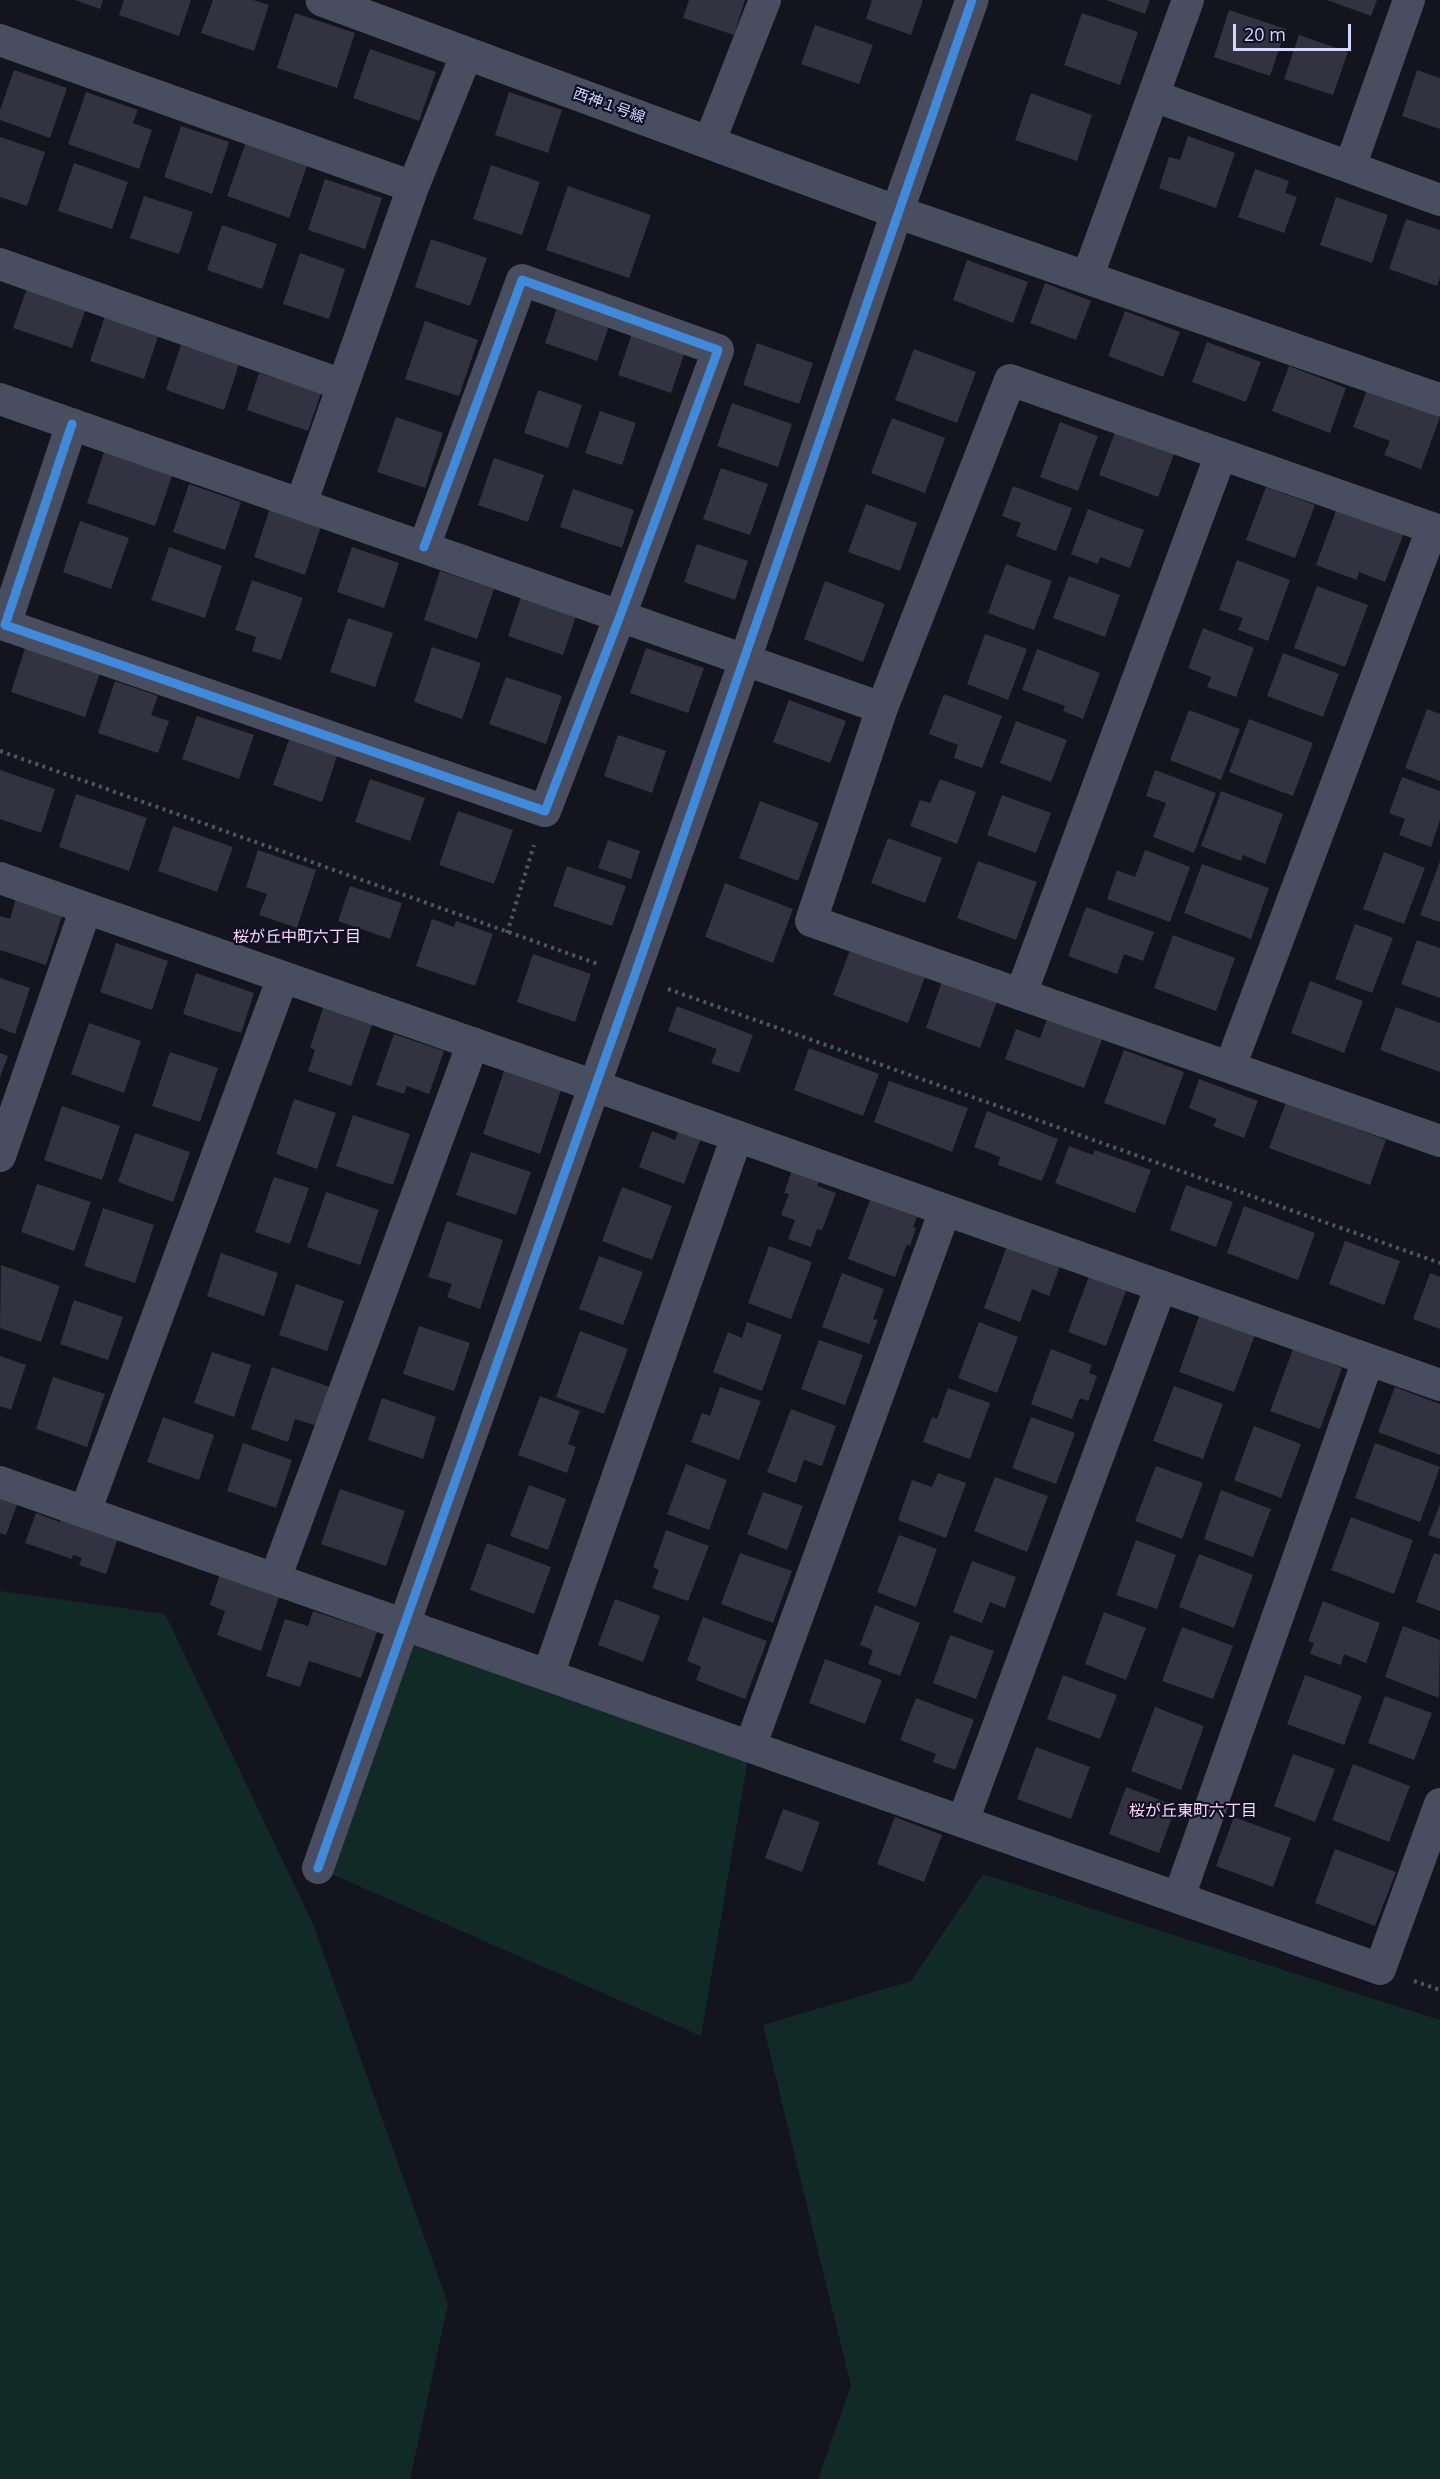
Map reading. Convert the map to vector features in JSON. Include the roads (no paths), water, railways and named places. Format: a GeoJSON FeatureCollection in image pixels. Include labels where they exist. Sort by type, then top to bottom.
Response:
{"type":"FeatureCollection","features":[{"type":"Feature","properties":{"kind":"street","name":"西神１号線"},"geometry":{"type":"LineString","coordinates":[[322,0],[897,212],[1440,400]]}},
{"type":"Feature","properties":{"kind":"street"},"geometry":{"type":"LineString","coordinates":[[709,143],[765,0]]}},
{"type":"Feature","properties":{"kind":"street"},"geometry":{"type":"LineString","coordinates":[[318,1868],[745,660],[897,212],[972,0]]}},
{"type":"Feature","properties":{"kind":"street"},"geometry":{"type":"LineString","coordinates":[[1087,278],[1188,0]]}},
{"type":"Feature","properties":{"kind":"street"},"geometry":{"type":"LineString","coordinates":[[1350,167],[1409,0]]}},
{"type":"Feature","properties":{"kind":"street"},"geometry":{"type":"LineString","coordinates":[[0,40],[413,187]]}},
{"type":"Feature","properties":{"kind":"street"},"geometry":{"type":"LineString","coordinates":[[301,504],[413,187],[467,53]]}},
{"type":"Feature","properties":{"kind":"street"},"geometry":{"type":"LineString","coordinates":[[1154,96],[1440,200]]}},
{"type":"Feature","properties":{"kind":"street"},"geometry":{"type":"LineString","coordinates":[[0,264],[343,385]]}},
{"type":"Feature","properties":{"kind":"street"},"geometry":{"type":"LineString","coordinates":[[72,424],[2,631],[545,811],[718,350],[522,280],[424,547]]}},
{"type":"Feature","properties":{"kind":"street"},"geometry":{"type":"LineString","coordinates":[[1230,1067],[1436,530],[1010,380],[882,708],[811,921],[1440,1141]]}},
{"type":"Feature","properties":{"kind":"street"},"geometry":{"type":"LineString","coordinates":[[0,399],[882,708]]}},
{"type":"Feature","properties":{"kind":"street"},"geometry":{"type":"LineString","coordinates":[[1021,994],[1221,454]]}},
{"type":"Feature","properties":{"kind":"street"},"geometry":{"type":"LineString","coordinates":[[0,878],[1440,1385]]}},
{"type":"Feature","properties":{"kind":"street"},"geometry":{"type":"LineString","coordinates":[[0,1156],[86,908]]}},
{"type":"Feature","properties":{"kind":"street"},"geometry":{"type":"LineString","coordinates":[[86,1512],[283,977]]}},
{"type":"Feature","properties":{"kind":"street"},"geometry":{"type":"LineString","coordinates":[[275,1579],[473,1043]]}},
{"type":"Feature","properties":{"kind":"street"},"geometry":{"type":"LineString","coordinates":[[548,1675],[737,1136]]}},
{"type":"Feature","properties":{"kind":"street"},"geometry":{"type":"LineString","coordinates":[[750,1747],[945,1210]]}},
{"type":"Feature","properties":{"kind":"street"},"geometry":{"type":"LineString","coordinates":[[963,1821],[1161,1286]]}},
{"type":"Feature","properties":{"kind":"street"},"geometry":{"type":"LineString","coordinates":[[1179,1897],[1368,1360]]}},
{"type":"Feature","properties":{"kind":"street"},"geometry":{"type":"LineString","coordinates":[[0,1482],[1380,1969],[1440,1804]]}},
{"type":"Feature","properties":{"kind":"district","name":"桜が丘中町六丁目"},"geometry":{"type":"Point","coordinates":[297,937]}},
{"type":"Feature","properties":{"kind":"district","name":"桜が丘東町六丁目"},"geometry":{"type":"Point","coordinates":[1193,1811]}}]}
